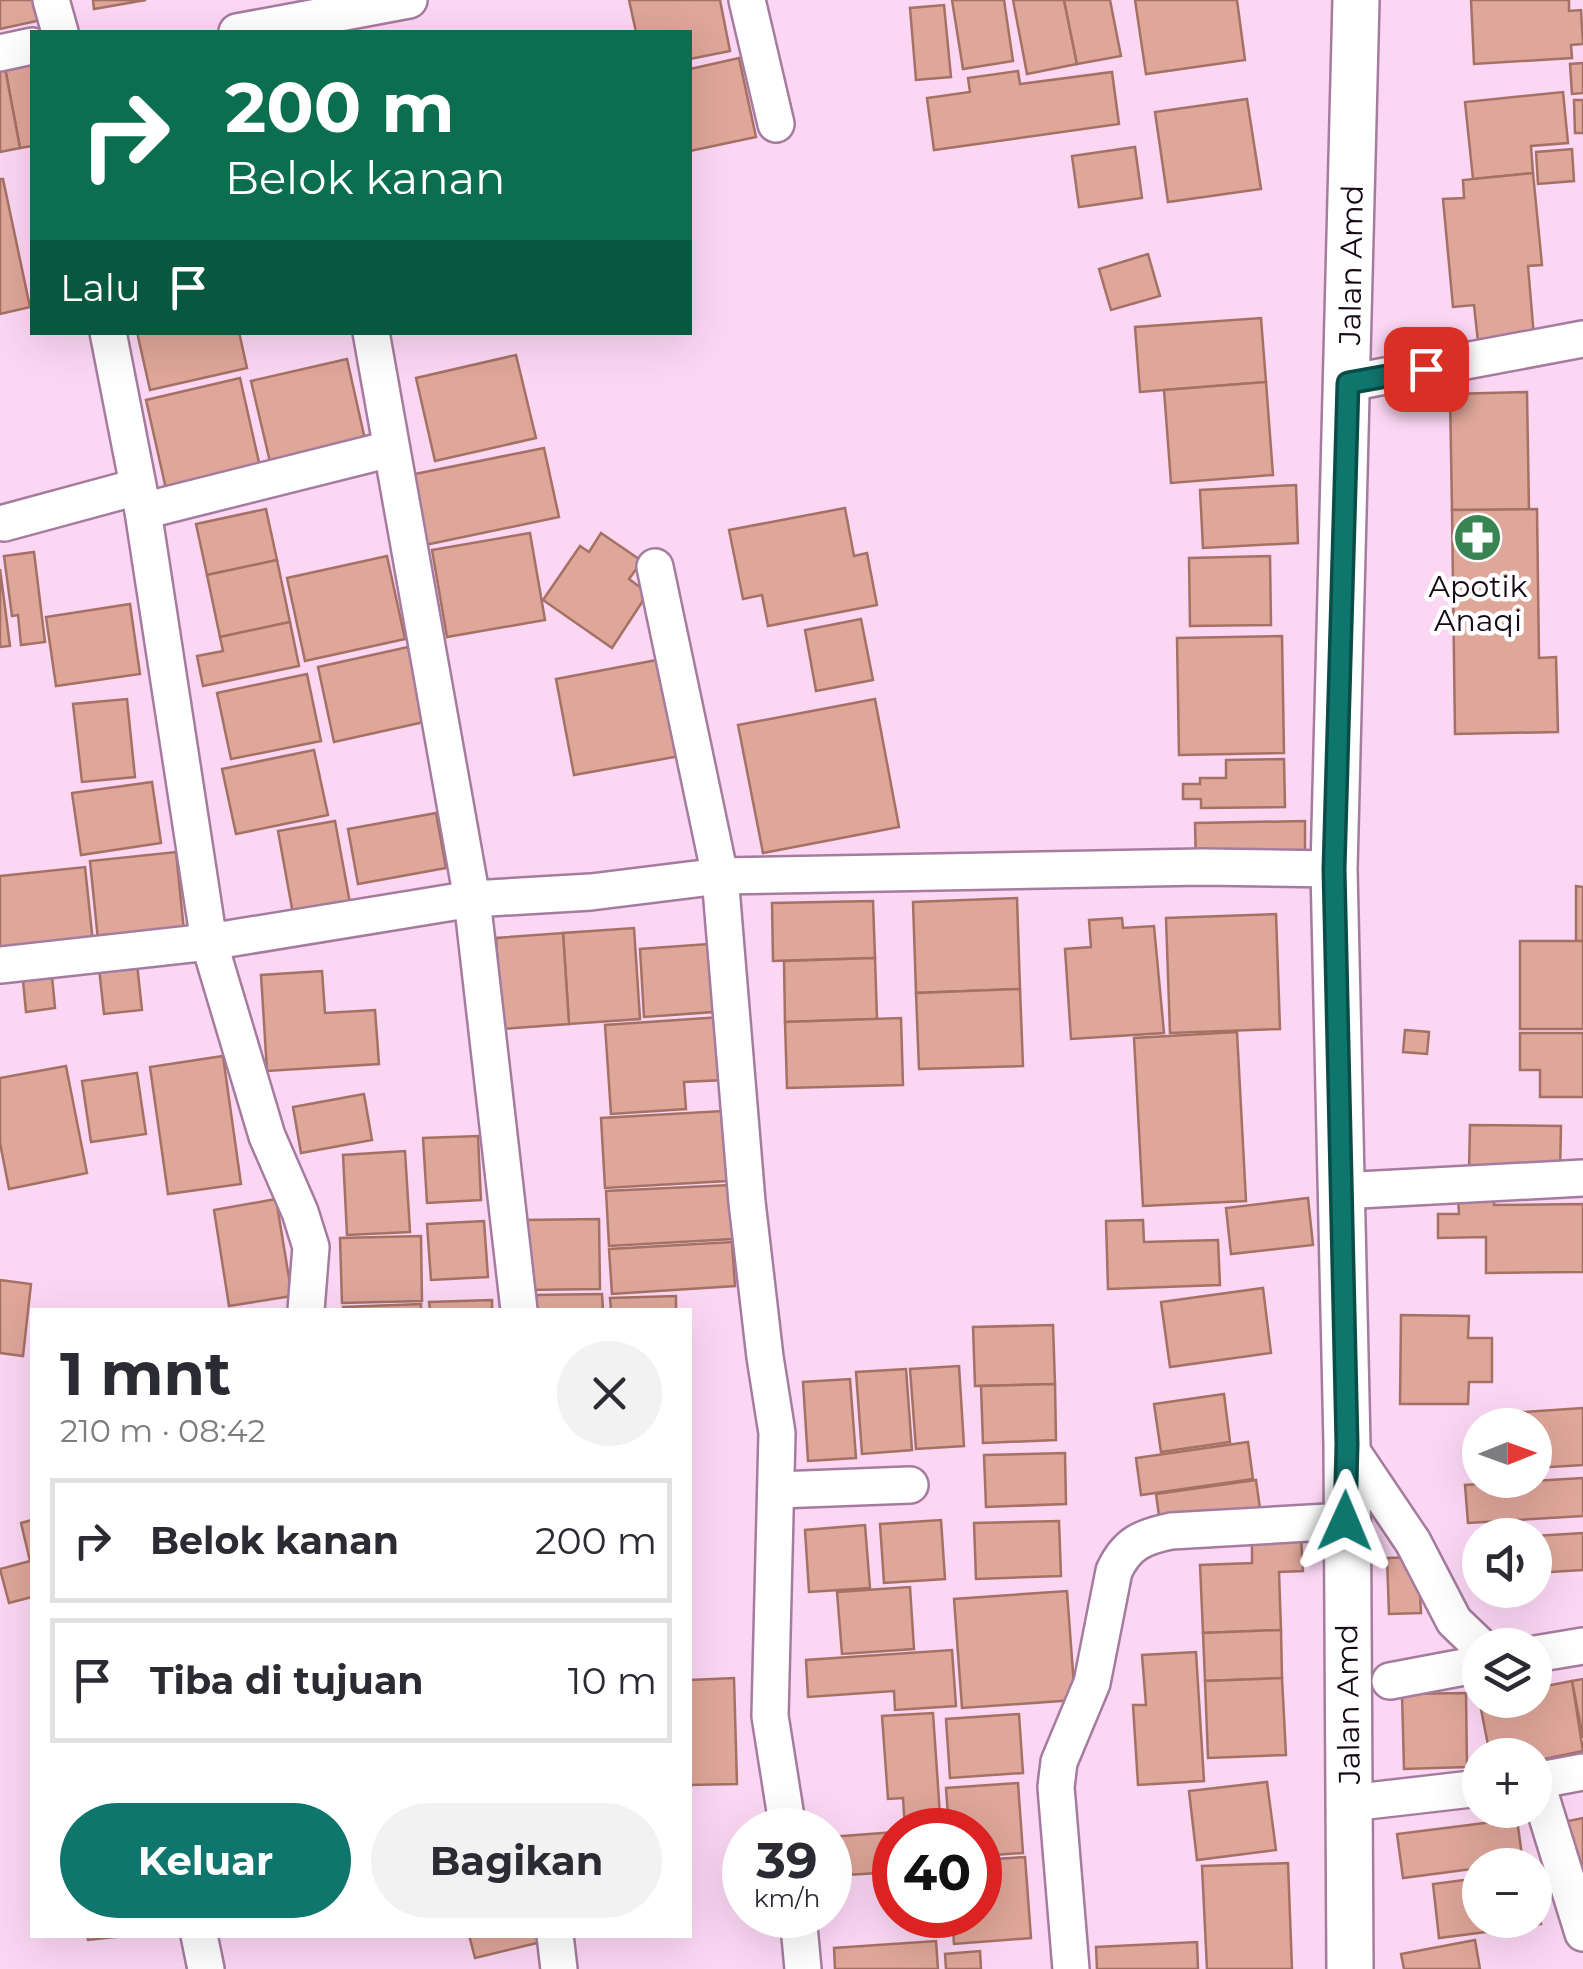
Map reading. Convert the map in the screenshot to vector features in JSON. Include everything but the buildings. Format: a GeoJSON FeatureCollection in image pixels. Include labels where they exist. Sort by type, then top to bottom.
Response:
{"type":"FeatureCollection","features":[{"type":"Feature","properties":{"kind":"street"},"geometry":{"type":"LineString","coordinates":[[51,0],[59,30]]}},
{"type":"Feature","properties":{"kind":"street"},"geometry":{"type":"LineString","coordinates":[[248,30],[409,0]]}},
{"type":"Feature","properties":{"kind":"street"},"geometry":{"type":"LineString","coordinates":[[746,0],[776,124]]}},
{"type":"Feature","properties":{"kind":"street","name":"Jalan Amd"},"geometry":{"type":"LineString","coordinates":[[1350,1969],[1347,1444],[1334,869],[1356,0]]}},
{"type":"Feature","properties":{"kind":"street"},"geometry":{"type":"LineString","coordinates":[[0,53],[30,46]]}},
{"type":"Feature","properties":{"kind":"street"},"geometry":{"type":"LineString","coordinates":[[109,335],[140,499],[208,942],[267,1136],[311,1246],[306,1308]]}},
{"type":"Feature","properties":{"kind":"street"},"geometry":{"type":"LineString","coordinates":[[371,335],[472,899],[518,1308]]}},
{"type":"Feature","properties":{"kind":"street"},"geometry":{"type":"LineString","coordinates":[[1348,383],[1583,340]]}},
{"type":"Feature","properties":{"kind":"street"},"geometry":{"type":"LineString","coordinates":[[4,523],[390,449]]}},
{"type":"Feature","properties":{"kind":"street"},"geometry":{"type":"LineString","coordinates":[[655,567],[720,876],[747,1202],[764,1358],[777,1433],[770,1716],[785,1808]]}},
{"type":"Feature","properties":{"kind":"street"},"geometry":{"type":"LineString","coordinates":[[0,966],[208,942],[472,899],[608,890],[720,876],[1202,867],[1334,869]]}},
{"type":"Feature","properties":{"kind":"street"},"geometry":{"type":"LineString","coordinates":[[1340,1191],[1583,1178]]}},
{"type":"Feature","properties":{"kind":"street"},"geometry":{"type":"LineString","coordinates":[[1347,1444],[1413,1542],[1454,1621],[1462,1629]]}},
{"type":"Feature","properties":{"kind":"street"},"geometry":{"type":"LineString","coordinates":[[778,1490],[910,1485]]}},
{"type":"Feature","properties":{"kind":"street"},"geometry":{"type":"LineString","coordinates":[[1071,1969],[1056,1787],[1059,1762],[1092,1683],[1120,1557],[1131,1544],[1146,1536],[1171,1531],[1345,1521]]}},
{"type":"Feature","properties":{"kind":"street"},"geometry":{"type":"LineString","coordinates":[[1552,1651],[1583,1646]]}},
{"type":"Feature","properties":{"kind":"street"},"geometry":{"type":"LineString","coordinates":[[1390,1681],[1462,1667]]}},
{"type":"Feature","properties":{"kind":"street"},"geometry":{"type":"LineString","coordinates":[[1552,1778],[1583,1772]]}},
{"type":"Feature","properties":{"kind":"street"},"geometry":{"type":"LineString","coordinates":[[1350,1804],[1462,1790]]}},
{"type":"Feature","properties":{"kind":"street"},"geometry":{"type":"LineString","coordinates":[[1551,1828],[1583,1933]]}},
{"type":"Feature","properties":{"kind":"street"},"geometry":{"type":"LineString","coordinates":[[200,1938],[206,1969]]}},
{"type":"Feature","properties":{"kind":"street"},"geometry":{"type":"LineString","coordinates":[[554,1938],[559,1969]]}},
{"type":"Feature","properties":{"kind":"street"},"geometry":{"type":"LineString","coordinates":[[800,1938],[803,1969]]}},
{"type":"Feature","properties":{"kind":"place","name":"Apotik Anaqi"},"geometry":{"type":"Point","coordinates":[1478,537]}},
{"type":"Feature","properties":{"kind":"route"},"geometry":{"type":"LineString","coordinates":[[1345,1521],[1347,1444],[1334,869],[1348,383],[1426,369]]}}]}
